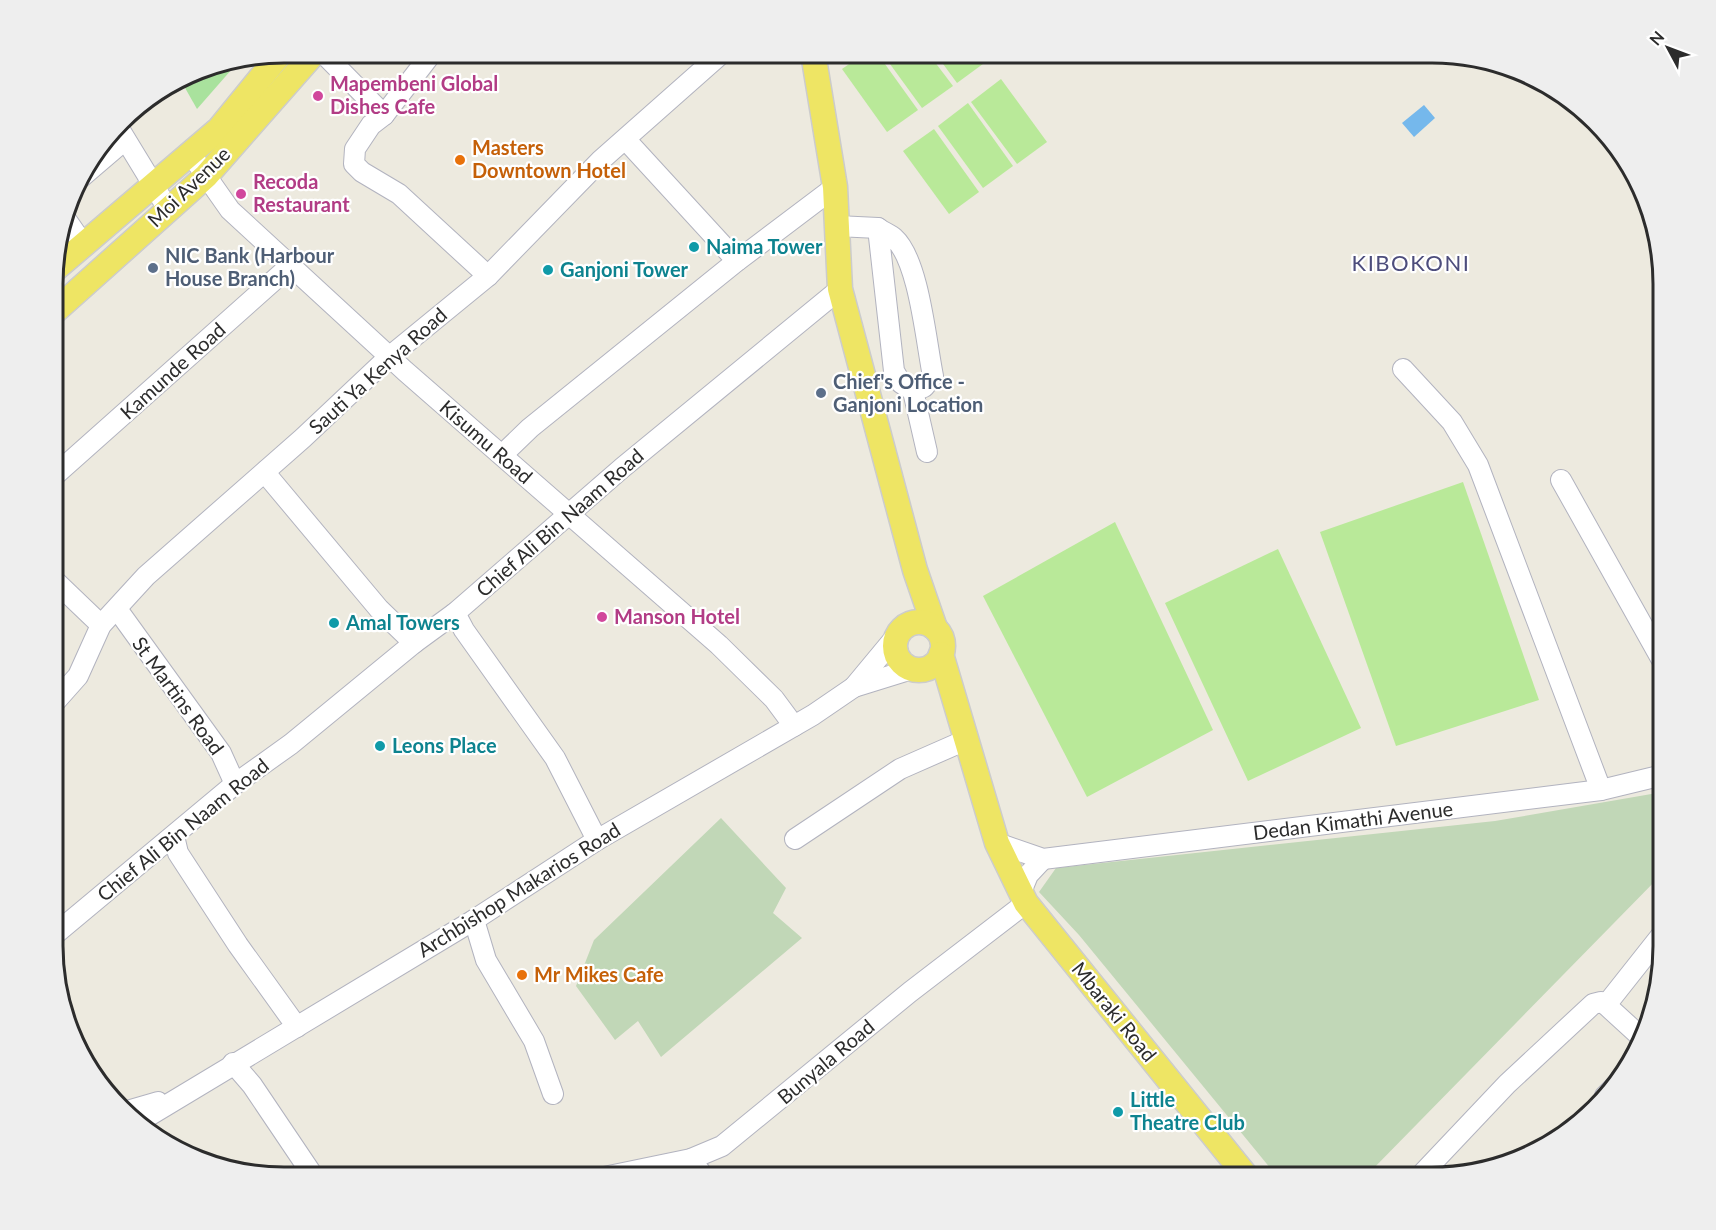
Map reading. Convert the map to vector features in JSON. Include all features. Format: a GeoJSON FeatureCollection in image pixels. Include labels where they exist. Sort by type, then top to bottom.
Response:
{"type":"FeatureCollection","features":[{"type":"Feature","properties":{"kind":"main road","name":"Moi Avenue"},"geometry":{"type":"LineString","coordinates":[[64,261],[219,129],[273,63]]}},
{"type":"Feature","properties":{"kind":"main road","name":"Moi Avenue"},"geometry":{"type":"LineString","coordinates":[[63,304],[207,176],[305,63]]}},
{"type":"Feature","properties":{"kind":"main road"},"geometry":{"type":"LineString","coordinates":[[815,63],[835,187],[840,289],[915,570],[943,645],[937,662],[916,669],[906,666],[897,655],[895,648],[903,629],[915,570]]}},
{"type":"Feature","properties":{"kind":"main road"},"geometry":{"type":"LineString","coordinates":[[903,629],[918,622],[935,628]]}},
{"type":"Feature","properties":{"kind":"main road","name":"Mbaraki Road"},"geometry":{"type":"LineString","coordinates":[[941,654],[997,843],[1024,898],[1239,1167]]}},
{"type":"Feature","properties":{"kind":"main road"},"geometry":{"type":"LineString","coordinates":[[916,669],[964,731]]}},
{"type":"Feature","properties":{"kind":"street"},"geometry":{"type":"LineString","coordinates":[[333,63],[384,115]]}},
{"type":"Feature","properties":{"kind":"street"},"geometry":{"type":"LineString","coordinates":[[424,63],[384,115],[371,125],[355,150],[354,164],[362,172],[399,194],[488,276]]}},
{"type":"Feature","properties":{"kind":"street","name":"Sauti Ya Kenya Road"},"geometry":{"type":"LineString","coordinates":[[63,694],[78,676],[101,625],[167,556],[267,470],[389,357],[488,276],[601,160],[626,140],[702,63]]}},
{"type":"Feature","properties":{"kind":"street"},"geometry":{"type":"LineString","coordinates":[[121,135],[168,209]]}},
{"type":"Feature","properties":{"kind":"street"},"geometry":{"type":"LineString","coordinates":[[626,140],[737,261]]}},
{"type":"Feature","properties":{"kind":"street","name":"Kisumu Road"},"geometry":{"type":"LineString","coordinates":[[190,153],[230,210],[389,357],[711,638],[774,699],[794,726]]}},
{"type":"Feature","properties":{"kind":"street"},"geometry":{"type":"LineString","coordinates":[[502,455],[530,428],[737,261],[835,187]]}},
{"type":"Feature","properties":{"kind":"street"},"geometry":{"type":"LineString","coordinates":[[837,226],[878,228],[894,238],[904,251],[912,268],[933,376],[924,387],[913,391]]}},
{"type":"Feature","properties":{"kind":"street"},"geometry":{"type":"LineString","coordinates":[[71,227],[83,244]]}},
{"type":"Feature","properties":{"kind":"street"},"geometry":{"type":"LineString","coordinates":[[878,228],[894,371],[901,383],[913,391],[927,452]]}},
{"type":"Feature","properties":{"kind":"street","name":"Kamunde Road"},"geometry":{"type":"LineString","coordinates":[[63,468],[290,266]]}},
{"type":"Feature","properties":{"kind":"street","name":"Chief Ali Bin Naam Road"},"geometry":{"type":"LineString","coordinates":[[63,928],[235,784],[291,744],[414,643],[455,613],[568,515],[840,289]]}},
{"type":"Feature","properties":{"kind":"street"},"geometry":{"type":"LineString","coordinates":[[1403,369],[1452,422],[1478,465],[1601,790]]}},
{"type":"Feature","properties":{"kind":"street"},"geometry":{"type":"LineString","coordinates":[[267,470],[266,474],[352,576],[414,643]]}},
{"type":"Feature","properties":{"kind":"street"},"geometry":{"type":"LineString","coordinates":[[1561,480],[1653,644]]}},
{"type":"Feature","properties":{"kind":"street"},"geometry":{"type":"LineString","coordinates":[[63,589],[101,625]]}},
{"type":"Feature","properties":{"kind":"street","name":"St Martins Road"},"geometry":{"type":"LineString","coordinates":[[117,609],[221,753],[235,784]]}},
{"type":"Feature","properties":{"kind":"street"},"geometry":{"type":"LineString","coordinates":[[455,613],[464,630],[561,768],[597,840]]}},
{"type":"Feature","properties":{"kind":"street"},"geometry":{"type":"LineString","coordinates":[[854,687],[903,629]]}},
{"type":"Feature","properties":{"kind":"street"},"geometry":{"type":"LineString","coordinates":[[854,687],[916,669]]}},
{"type":"Feature","properties":{"kind":"street","name":"Archbishop Makarios Road"},"geometry":{"type":"LineString","coordinates":[[145,1118],[474,920],[597,840],[813,715],[854,687]]}},
{"type":"Feature","properties":{"kind":"street","name":"Kisumu Road"},"geometry":{"type":"LineString","coordinates":[[774,699],[813,715]]}},
{"type":"Feature","properties":{"kind":"street"},"geometry":{"type":"LineString","coordinates":[[795,839],[900,769],[964,731]]}},
{"type":"Feature","properties":{"kind":"street","name":"Dedan Kimathi Avenue"},"geometry":{"type":"LineString","coordinates":[[997,843],[1043,859],[1601,790],[1653,777]]}},
{"type":"Feature","properties":{"kind":"street"},"geometry":{"type":"LineString","coordinates":[[174,836],[178,853],[184,863],[238,945],[297,1027]]}},
{"type":"Feature","properties":{"kind":"street"},"geometry":{"type":"LineString","coordinates":[[1024,898],[1028,875],[1043,859]]}},
{"type":"Feature","properties":{"kind":"street","name":"Bunyala Road"},"geometry":{"type":"LineString","coordinates":[[653,1167],[692,1159],[722,1146],[745,1130],[1024,898]]}},
{"type":"Feature","properties":{"kind":"street"},"geometry":{"type":"LineString","coordinates":[[474,920],[486,960],[534,1041],[553,1094]]}},
{"type":"Feature","properties":{"kind":"street"},"geometry":{"type":"LineString","coordinates":[[1606,1005],[1653,946]]}},
{"type":"Feature","properties":{"kind":"street"},"geometry":{"type":"LineString","coordinates":[[1428,1167],[1563,1029],[1593,1004],[1601,1002],[1606,1005],[1636,1032]]}},
{"type":"Feature","properties":{"kind":"street"},"geometry":{"type":"LineString","coordinates":[[233,1064],[252,1085],[307,1167]]}},
{"type":"Feature","properties":{"kind":"street","name":"Archbishop Makarios Road"},"geometry":{"type":"LineString","coordinates":[[135,1109],[184,1094]]}},
{"type":"Feature","properties":{"kind":"street"},"geometry":{"type":"LineString","coordinates":[[692,1159],[697,1167]]}},
{"type":"Feature","properties":{"kind":"green space"},"geometry":{"type":"Polygon","coordinates":[[[851,63],[884,63],[918,110],[887,132],[842,69],[851,63]]]}},
{"type":"Feature","properties":{"kind":"green space"},"geometry":{"type":"Polygon","coordinates":[[[889,63],[936,63],[953,86],[922,108],[889,63]]]}},
{"type":"Feature","properties":{"kind":"green space"},"geometry":{"type":"Polygon","coordinates":[[[942,63],[984,63],[957,83],[942,63]]]}},
{"type":"Feature","properties":{"kind":"green space"},"geometry":{"type":"Polygon","coordinates":[[[231,70],[197,109],[184,87],[231,70]]]}},
{"type":"Feature","properties":{"kind":"green space"},"geometry":{"type":"Polygon","coordinates":[[[1001,79],[1047,142],[1017,164],[971,102],[1001,79]]]}},
{"type":"Feature","properties":{"kind":"green space"},"geometry":{"type":"Polygon","coordinates":[[[968,103],[1013,166],[983,188],[938,126],[968,103]]]}},
{"type":"Feature","properties":{"kind":"green space"},"geometry":{"type":"Polygon","coordinates":[[[934,129],[979,192],[949,214],[903,151],[934,129]]]}},
{"type":"Feature","properties":{"kind":"green space"},"geometry":{"type":"Polygon","coordinates":[[[1463,482],[1539,700],[1396,746],[1320,532],[1463,482]]]}},
{"type":"Feature","properties":{"kind":"green space"},"geometry":{"type":"Polygon","coordinates":[[[1115,522],[1213,730],[1087,797],[983,596],[1115,522]]]}},
{"type":"Feature","properties":{"kind":"green space"},"geometry":{"type":"Polygon","coordinates":[[[1278,549],[1361,728],[1248,781],[1165,603],[1278,549]]]}},
{"type":"Feature","properties":{"kind":"green space"},"geometry":{"type":"Polygon","coordinates":[[[1653,794],[1653,883],[1375,1167],[1269,1167],[1079,935],[1039,892],[1056,868],[1495,821],[1653,794]]]}},
{"type":"Feature","properties":{"kind":"green space"},"geometry":{"type":"Polygon","coordinates":[[[721,818],[786,888],[773,913],[802,938],[661,1057],[638,1021],[615,1040],[576,986],[594,940],[721,818]]]}},
{"type":"Feature","properties":{"kind":"water"},"geometry":{"type":"Polygon","coordinates":[[[1424,105],[1435,118],[1414,137],[1402,123],[1424,105]]]}},
{"type":"Feature","properties":{"kind":"place","name":"Mapembeni Global Dishes Cafe"},"geometry":{"type":"Point","coordinates":[318,96]}},
{"type":"Feature","properties":{"kind":"place","name":"Masters Downtown Hotel"},"geometry":{"type":"Point","coordinates":[460,160]}},
{"type":"Feature","properties":{"kind":"place","name":"Recoda Restaurant"},"geometry":{"type":"Point","coordinates":[241,194]}},
{"type":"Feature","properties":{"kind":"place","name":"Naima Tower"},"geometry":{"type":"Point","coordinates":[694,247]}},
{"type":"Feature","properties":{"kind":"place","name":"NIC Bank (Harbour House Branch)"},"geometry":{"type":"Point","coordinates":[153,268]}},
{"type":"Feature","properties":{"kind":"place","name":"Ganjoni Tower"},"geometry":{"type":"Point","coordinates":[548,270]}},
{"type":"Feature","properties":{"kind":"place","name":"Chief's Office - Ganjoni Location"},"geometry":{"type":"Point","coordinates":[821,393]}},
{"type":"Feature","properties":{"kind":"place","name":"Manson Hotel"},"geometry":{"type":"Point","coordinates":[602,617]}},
{"type":"Feature","properties":{"kind":"place","name":"Amal Towers"},"geometry":{"type":"Point","coordinates":[334,623]}},
{"type":"Feature","properties":{"kind":"place","name":"Leons Place"},"geometry":{"type":"Point","coordinates":[380,746]}},
{"type":"Feature","properties":{"kind":"place","name":"Mr Mikes Cafe"},"geometry":{"type":"Point","coordinates":[522,975]}},
{"type":"Feature","properties":{"kind":"place","name":"Little Theatre Club"},"geometry":{"type":"Point","coordinates":[1118,1112]}},
{"type":"Feature","properties":{"kind":"district","name":"KIBOKONI"},"geometry":{"type":"Point","coordinates":[1411,263]}}]}
